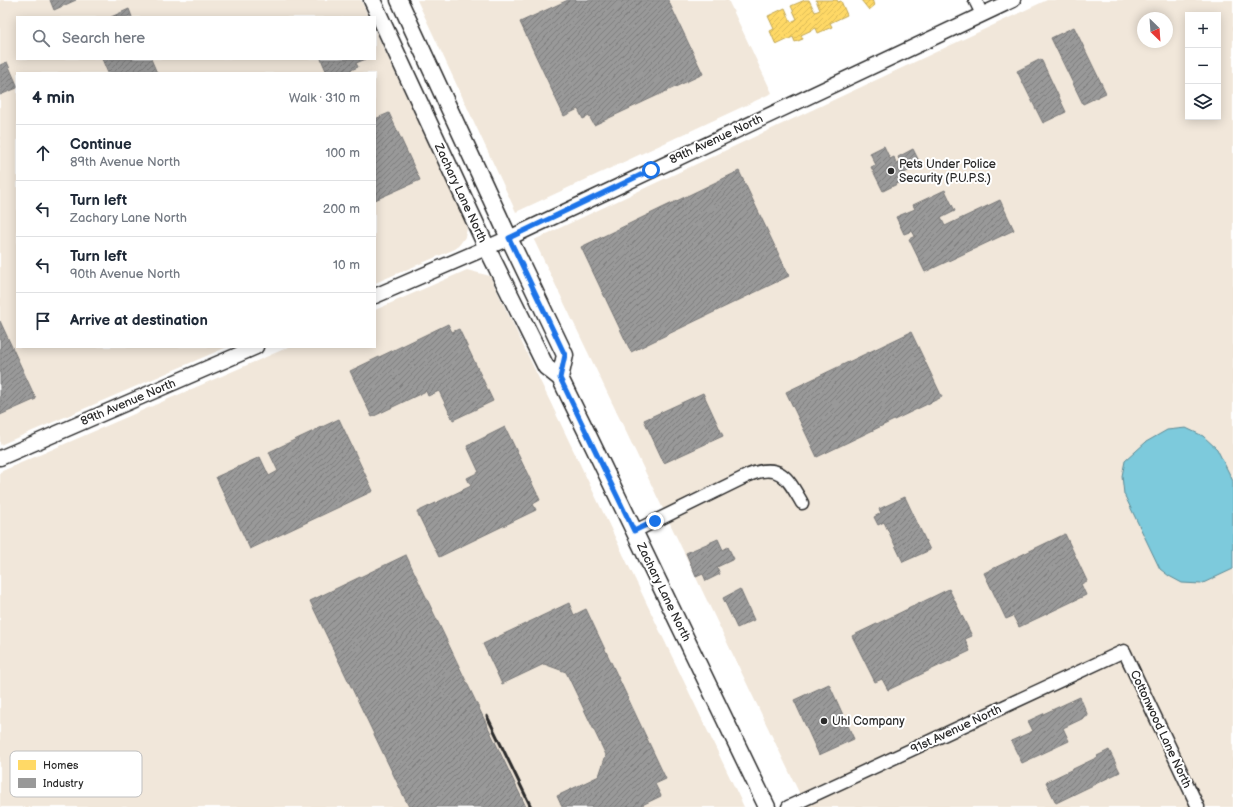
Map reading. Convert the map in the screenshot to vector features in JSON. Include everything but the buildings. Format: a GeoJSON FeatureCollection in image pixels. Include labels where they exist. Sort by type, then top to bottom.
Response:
{"type":"FeatureCollection","features":[{"type":"Feature","properties":{"kind":"main road","name":"Zachary Lane North"},"geometry":{"type":"LineString","coordinates":[[372,0],[486,248],[546,367],[560,378],[767,807]]}},
{"type":"Feature","properties":{"kind":"main road","name":"Zachary Lane North"},"geometry":{"type":"LineString","coordinates":[[398,0],[565,355],[560,378]]}},
{"type":"Feature","properties":{"kind":"street"},"geometry":{"type":"LineString","coordinates":[[975,0],[982,14]]}},
{"type":"Feature","properties":{"kind":"street","name":"89th Avenue North"},"geometry":{"type":"LineString","coordinates":[[376,296],[509,238],[1013,0]]}},
{"type":"Feature","properties":{"kind":"street","name":"89th Avenue North"},"geometry":{"type":"LineString","coordinates":[[0,458],[254,348]]}},
{"type":"Feature","properties":{"kind":"street"},"geometry":{"type":"LineString","coordinates":[[634,531],[749,475],[768,470],[775,471],[784,477],[793,487],[802,504]]}},
{"type":"Feature","properties":{"kind":"street","name":"91st Avenue North"},"geometry":{"type":"LineString","coordinates":[[788,807],[1124,651]]}},
{"type":"Feature","properties":{"kind":"street","name":"Cottonwood Lane North"},"geometry":{"type":"LineString","coordinates":[[1124,651],[1198,807]]}},
{"type":"Feature","properties":{"kind":"shaded area"},"geometry":{"type":"Polygon","coordinates":[[[0,0],[361,0],[369,16],[16,16],[16,60],[376,60],[376,32],[465,221],[467,229],[465,237],[455,249],[376,283],[376,72],[16,72],[16,348],[225,348],[0,445],[0,0]]]}},
{"type":"Feature","properties":{"kind":"shaded area"},"geometry":{"type":"Polygon","coordinates":[[[417,0],[728,0],[772,93],[516,212],[417,0]]]}},
{"type":"Feature","properties":{"kind":"shaded area"},"geometry":{"type":"Polygon","coordinates":[[[1047,0],[1233,0],[1233,807],[806,807],[534,240],[1047,0]]]}},
{"type":"Feature","properties":{"kind":"shaded area"},"geometry":{"type":"Polygon","coordinates":[[[467,270],[490,276],[744,807],[0,807],[0,472],[287,348],[376,348],[376,310],[467,270]]]}},
{"type":"Feature","properties":{"kind":"water"},"geometry":{"type":"Polygon","coordinates":[[[1186,428],[1203,436],[1217,449],[1233,481],[1233,569],[1201,584],[1182,583],[1160,569],[1124,494],[1122,476],[1125,461],[1146,442],[1167,430],[1186,428]]]}},
{"type":"Feature","properties":{"kind":"railway"},"geometry":{"type":"LineString","coordinates":[[487,716],[531,807]]}},
{"type":"Feature","properties":{"kind":"place","name":"Pets Under Police Security (P.U.P.S.)"},"geometry":{"type":"Point","coordinates":[891,171]}},
{"type":"Feature","properties":{"kind":"place","name":"Uhl Company"},"geometry":{"type":"Point","coordinates":[824,721]}},
{"type":"Feature","properties":{"kind":"route"},"geometry":{"type":"LineString","coordinates":[[651,170],[509,238],[565,355],[560,378],[634,531],[655,521]]}}]}
